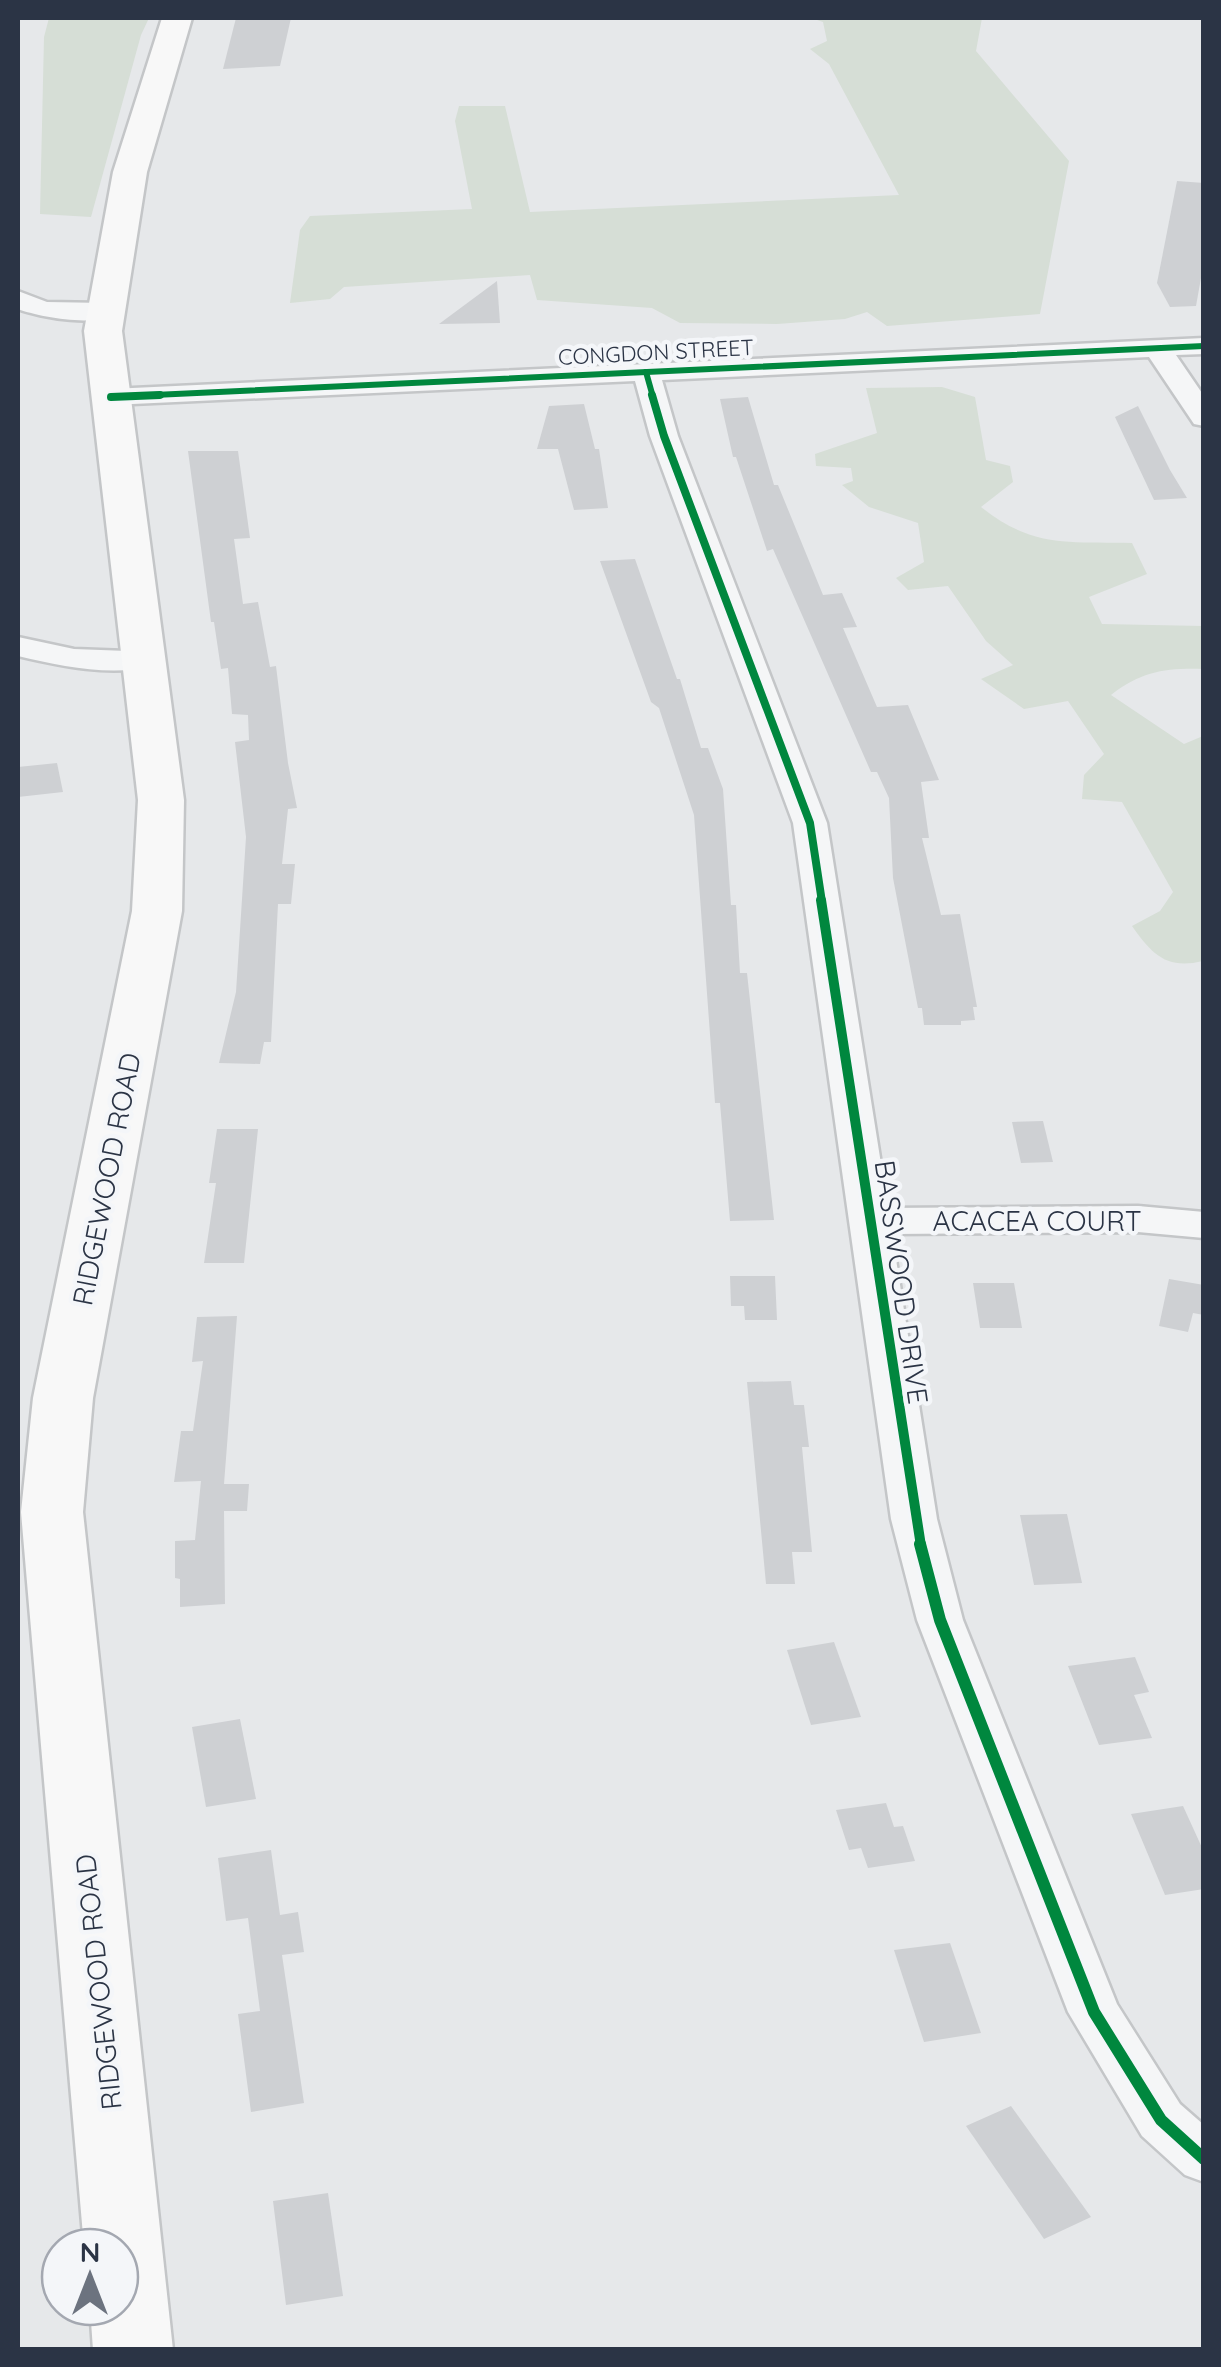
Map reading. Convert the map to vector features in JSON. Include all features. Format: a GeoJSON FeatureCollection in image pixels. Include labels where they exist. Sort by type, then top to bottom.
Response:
{"type":"FeatureCollection","features":[{"type":"Feature","properties":{"kind":"main road","name":"RIDGEWOOD ROAD"},"geometry":{"type":"LineString","coordinates":[[134,2350],[52,1512],[63,1398],[157,910],[161,800],[103,331],[109,269],[177,18]]}},
{"type":"Feature","properties":{"kind":"street"},"geometry":{"type":"LineString","coordinates":[[18,299],[43,310],[106,311]]}},
{"type":"Feature","properties":{"kind":"street","name":"CONGDON STREET"},"geometry":{"type":"LineString","coordinates":[[111,397],[1204,346]]}},
{"type":"Feature","properties":{"kind":"street"},"geometry":{"type":"LineString","coordinates":[[1157,348],[1204,418]]}},
{"type":"Feature","properties":{"kind":"street","name":"BASSWOOD DRIVE"},"geometry":{"type":"LineString","coordinates":[[646,372],[664,436],[810,823],[914,1519],[940,1620],[1094,2012],[1162,2120],[1204,2159]]}},
{"type":"Feature","properties":{"kind":"street"},"geometry":{"type":"LineString","coordinates":[[18,647],[74,659],[143,659]]}},
{"type":"Feature","properties":{"kind":"street","name":"ACACEA COURT"},"geometry":{"type":"LineString","coordinates":[[871,1221],[1138,1219],[1204,1225]]}},
{"type":"Feature","properties":{"kind":"shaded area"},"geometry":{"type":"Polygon","coordinates":[[[49,18],[149,18],[91,217],[40,214],[44,37],[49,18]]]}},
{"type":"Feature","properties":{"kind":"shaded area"},"geometry":{"type":"Polygon","coordinates":[[[811,18],[982,18],[976,51],[1069,161],[1040,314],[887,326],[867,312],[845,319],[777,324],[680,323],[652,308],[537,300],[530,275],[344,287],[330,299],[290,303],[300,230],[310,216],[472,209],[455,121],[459,106],[505,106],[530,212],[899,195],[829,64],[810,49],[827,41],[823,22],[811,18]]]}},
{"type":"Feature","properties":{"kind":"shaded area"},"geometry":{"type":"Polygon","coordinates":[[[942,387],[975,397],[986,460],[1010,466],[1013,482],[981,507],[1000,521],[1035,536],[1070,542],[1132,543],[1147,574],[1089,597],[1102,624],[1203,626],[1203,669],[1155,673],[1111,695],[1184,744],[1203,736],[1203,961],[1179,963],[1161,957],[1132,926],[1160,911],[1173,892],[1122,802],[1082,799],[1084,775],[1104,754],[1068,701],[1024,709],[981,679],[1013,665],[986,641],[948,586],[908,590],[896,578],[924,562],[918,523],[869,507],[842,485],[853,481],[851,468],[816,466],[815,454],[877,433],[866,388],[942,387]]]}},
{"type":"Feature","properties":{"kind":"building"},"geometry":{"type":"Polygon","coordinates":[[[236,18],[291,18],[280,66],[223,69],[236,18]]]}},
{"type":"Feature","properties":{"kind":"building"},"geometry":{"type":"Polygon","coordinates":[[[1177,181],[1204,183],[1204,261],[1196,306],[1170,307],[1157,283],[1177,181]]]}},
{"type":"Feature","properties":{"kind":"building"},"geometry":{"type":"Polygon","coordinates":[[[497,281],[500,323],[439,324],[497,281]]]}},
{"type":"Feature","properties":{"kind":"building"},"geometry":{"type":"Polygon","coordinates":[[[748,397],[774,485],[778,485],[823,595],[842,593],[857,627],[843,628],[877,707],[908,705],[939,780],[921,782],[929,838],[922,838],[941,915],[960,914],[977,1007],[973,1007],[975,1020],[961,1021],[961,1025],[924,1025],[922,1008],[918,1008],[893,878],[889,798],[877,772],[871,772],[773,549],[767,551],[733,457],[720,399],[748,397]]]}},
{"type":"Feature","properties":{"kind":"building"},"geometry":{"type":"Polygon","coordinates":[[[584,404],[595,449],[599,449],[608,508],[574,510],[558,449],[537,449],[549,406],[584,404]]]}},
{"type":"Feature","properties":{"kind":"building"},"geometry":{"type":"Polygon","coordinates":[[[1138,406],[1187,498],[1154,500],[1115,417],[1138,406]]]}},
{"type":"Feature","properties":{"kind":"building"},"geometry":{"type":"Polygon","coordinates":[[[188,451],[238,451],[250,538],[234,539],[243,604],[258,602],[270,667],[276,666],[297,808],[288,809],[282,864],[295,864],[291,904],[278,904],[271,1042],[264,1042],[260,1064],[219,1063],[236,992],[246,837],[235,742],[249,740],[248,715],[232,714],[228,668],[221,669],[188,451]]]}},
{"type":"Feature","properties":{"kind":"building"},"geometry":{"type":"Polygon","coordinates":[[[635,559],[701,748],[708,748],[723,789],[731,905],[736,905],[740,973],[747,973],[774,1220],[730,1221],[720,1103],[715,1103],[694,815],[659,708],[651,702],[600,561],[635,559]]]}},
{"type":"Feature","properties":{"kind":"building"},"geometry":{"type":"Polygon","coordinates":[[[57,763],[63,792],[18,797],[18,767],[57,763]]]}},
{"type":"Feature","properties":{"kind":"building"},"geometry":{"type":"Polygon","coordinates":[[[1043,1121],[1053,1162],[1021,1163],[1012,1122],[1043,1121]]]}},
{"type":"Feature","properties":{"kind":"building"},"geometry":{"type":"Polygon","coordinates":[[[217,1129],[258,1129],[244,1263],[204,1263],[216,1183],[209,1183],[217,1129]]]}},
{"type":"Feature","properties":{"kind":"building"},"geometry":{"type":"Polygon","coordinates":[[[730,1276],[775,1276],[777,1320],[745,1320],[744,1306],[731,1306],[730,1276]]]}},
{"type":"Feature","properties":{"kind":"building"},"geometry":{"type":"Polygon","coordinates":[[[1169,1279],[1204,1285],[1204,1315],[1193,1313],[1188,1332],[1159,1326],[1169,1279]]]}},
{"type":"Feature","properties":{"kind":"building"},"geometry":{"type":"Polygon","coordinates":[[[973,1283],[1014,1283],[1022,1328],[980,1328],[973,1283]]]}},
{"type":"Feature","properties":{"kind":"building"},"geometry":{"type":"Polygon","coordinates":[[[237,1316],[224,1484],[249,1484],[247,1511],[224,1511],[225,1604],[180,1607],[175,1541],[195,1540],[201,1481],[174,1482],[181,1431],[193,1431],[203,1361],[192,1362],[197,1317],[237,1316]]]}},
{"type":"Feature","properties":{"kind":"building"},"geometry":{"type":"Polygon","coordinates":[[[791,1381],[794,1405],[804,1405],[809,1447],[802,1447],[812,1552],[792,1552],[795,1584],[766,1584],[747,1382],[791,1381]]]}},
{"type":"Feature","properties":{"kind":"building"},"geometry":{"type":"Polygon","coordinates":[[[1067,1514],[1082,1583],[1034,1585],[1020,1515],[1067,1514]]]}},
{"type":"Feature","properties":{"kind":"building"},"geometry":{"type":"Polygon","coordinates":[[[834,1642],[861,1717],[811,1725],[787,1650],[834,1642]]]}},
{"type":"Feature","properties":{"kind":"building"},"geometry":{"type":"Polygon","coordinates":[[[1135,1657],[1149,1692],[1134,1695],[1152,1738],[1099,1745],[1068,1666],[1135,1657]]]}},
{"type":"Feature","properties":{"kind":"building"},"geometry":{"type":"Polygon","coordinates":[[[240,1719],[256,1799],[206,1807],[192,1727],[240,1719]]]}},
{"type":"Feature","properties":{"kind":"building"},"geometry":{"type":"Polygon","coordinates":[[[886,1803],[894,1827],[903,1826],[915,1861],[868,1868],[861,1848],[849,1850],[836,1810],[886,1803]]]}},
{"type":"Feature","properties":{"kind":"building"},"geometry":{"type":"Polygon","coordinates":[[[1183,1806],[1204,1852],[1204,1889],[1165,1895],[1131,1814],[1183,1806]]]}},
{"type":"Feature","properties":{"kind":"building"},"geometry":{"type":"Polygon","coordinates":[[[271,1850],[280,1915],[298,1912],[304,1952],[282,1955],[304,2103],[251,2112],[238,2014],[260,2011],[248,1918],[226,1921],[218,1858],[271,1850]]]}},
{"type":"Feature","properties":{"kind":"building"},"geometry":{"type":"Polygon","coordinates":[[[950,1943],[981,2033],[924,2042],[894,1950],[950,1943]]]}},
{"type":"Feature","properties":{"kind":"building"},"geometry":{"type":"Polygon","coordinates":[[[1011,2106],[1091,2217],[1044,2239],[966,2126],[1011,2106]]]}},
{"type":"Feature","properties":{"kind":"building"},"geometry":{"type":"Polygon","coordinates":[[[328,2193],[343,2296],[286,2305],[273,2201],[328,2193]]]}},
{"type":"Feature","properties":{"kind":"cycle path"},"geometry":{"type":"LineString","coordinates":[[111,397],[1204,346]]}},
{"type":"Feature","properties":{"kind":"cycle path"},"geometry":{"type":"LineString","coordinates":[[646,372],[664,436],[810,823],[914,1519],[940,1620],[1094,2012],[1161,2120],[1204,2159]]}}]}
